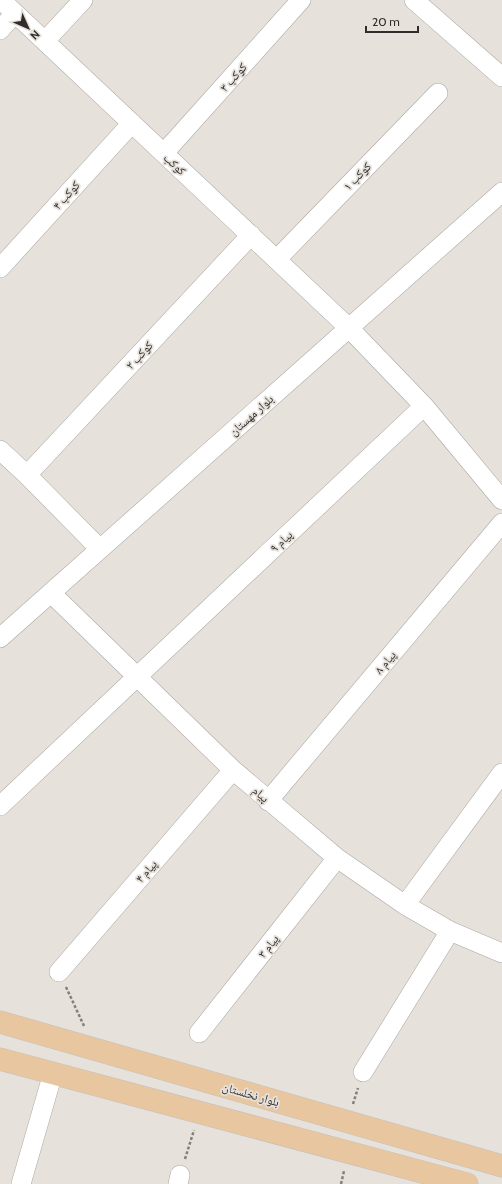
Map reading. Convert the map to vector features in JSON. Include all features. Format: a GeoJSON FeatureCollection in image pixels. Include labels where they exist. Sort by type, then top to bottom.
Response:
{"type":"FeatureCollection","features":[{"type":"Feature","properties":{"kind":"main road","name":"بلوار نخلستان"},"geometry":{"type":"LineString","coordinates":[[0,1022],[502,1166]]}},
{"type":"Feature","properties":{"kind":"main road"},"geometry":{"type":"LineString","coordinates":[[0,1059],[199,1112],[441,1181],[467,1184]]}},
{"type":"Feature","properties":{"kind":"main road"},"geometry":{"type":"LineString","coordinates":[[441,1181],[450,1152]]}},
{"type":"Feature","properties":{"kind":"street","name":"کوکب"},"geometry":{"type":"LineString","coordinates":[[1,0],[350,328],[424,406],[502,500]]}},
{"type":"Feature","properties":{"kind":"street"},"geometry":{"type":"LineString","coordinates":[[45,41],[83,0]]}},
{"type":"Feature","properties":{"kind":"street","name":"کوکب ۳"},"geometry":{"type":"LineString","coordinates":[[164,153],[301,0]]}},
{"type":"Feature","properties":{"kind":"street"},"geometry":{"type":"LineString","coordinates":[[414,0],[502,77]]}},
{"type":"Feature","properties":{"kind":"street"},"geometry":{"type":"LineString","coordinates":[[0,30],[15,13]]}},
{"type":"Feature","properties":{"kind":"street","name":"کوکب ۱"},"geometry":{"type":"LineString","coordinates":[[277,259],[438,93]]}},
{"type":"Feature","properties":{"kind":"street","name":"کوکب ۴"},"geometry":{"type":"LineString","coordinates":[[0,268],[132,123]]}},
{"type":"Feature","properties":{"kind":"street","name":"بلوار مهستان"},"geometry":{"type":"LineString","coordinates":[[0,638],[502,192]]}},
{"type":"Feature","properties":{"kind":"street","name":"کوکب ۲"},"geometry":{"type":"LineString","coordinates":[[27,474],[251,235]]}},
{"type":"Feature","properties":{"kind":"street","name":"پیام ۹"},"geometry":{"type":"LineString","coordinates":[[0,806],[424,406]]}},
{"type":"Feature","properties":{"kind":"street"},"geometry":{"type":"LineString","coordinates":[[0,450],[27,474],[100,549]]}},
{"type":"Feature","properties":{"kind":"street","name":"پیام ۸"},"geometry":{"type":"LineString","coordinates":[[268,800],[502,523]]}},
{"type":"Feature","properties":{"kind":"street","name":"پیام"},"geometry":{"type":"LineString","coordinates":[[51,593],[233,770],[337,858],[405,905],[450,931],[502,953]]}},
{"type":"Feature","properties":{"kind":"street","name":"پیام ۴"},"geometry":{"type":"LineString","coordinates":[[59,972],[233,770]]}},
{"type":"Feature","properties":{"kind":"street"},"geometry":{"type":"LineString","coordinates":[[405,905],[502,773]]}},
{"type":"Feature","properties":{"kind":"street","name":"پیام ۳"},"geometry":{"type":"LineString","coordinates":[[199,1033],[337,858]]}},
{"type":"Feature","properties":{"kind":"street"},"geometry":{"type":"LineString","coordinates":[[363,1072],[450,931]]}},
{"type":"Feature","properties":{"kind":"street"},"geometry":{"type":"LineString","coordinates":[[21,1184],[53,1073]]}},
{"type":"Feature","properties":{"kind":"path"},"geometry":{"type":"LineString","coordinates":[[59,972],[95,1049]]}},
{"type":"Feature","properties":{"kind":"path"},"geometry":{"type":"LineString","coordinates":[[351,1108],[363,1072]]}},
{"type":"Feature","properties":{"kind":"path"},"geometry":{"type":"LineString","coordinates":[[179,1180],[199,1112]]}}]}
